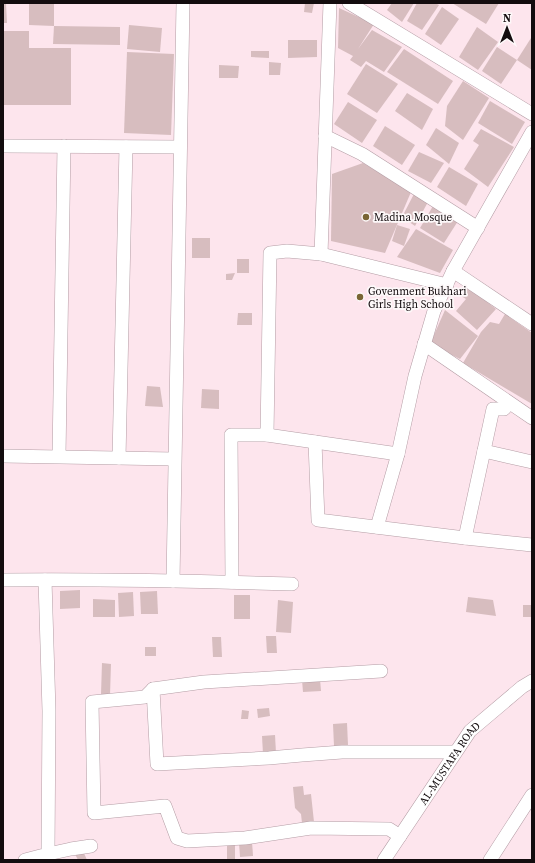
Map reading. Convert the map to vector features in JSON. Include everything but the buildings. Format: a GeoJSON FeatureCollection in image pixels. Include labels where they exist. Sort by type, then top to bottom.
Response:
{"type":"FeatureCollection","features":[{"type":"Feature","properties":{"kind":"street"},"geometry":{"type":"LineString","coordinates":[[173,581],[183,3]]}},
{"type":"Feature","properties":{"kind":"street"},"geometry":{"type":"LineString","coordinates":[[321,254],[330,3]]}},
{"type":"Feature","properties":{"kind":"street"},"geometry":{"type":"LineString","coordinates":[[349,3],[532,114]]}},
{"type":"Feature","properties":{"kind":"street"},"geometry":{"type":"LineString","coordinates":[[377,527],[398,454],[415,376],[434,311],[453,271],[532,132]]}},
{"type":"Feature","properties":{"kind":"street"},"geometry":{"type":"LineString","coordinates":[[325,136],[362,154],[478,228]]}},
{"type":"Feature","properties":{"kind":"street"},"geometry":{"type":"LineString","coordinates":[[3,146],[180,147]]}},
{"type":"Feature","properties":{"kind":"street"},"geometry":{"type":"LineString","coordinates":[[59,456],[64,146]]}},
{"type":"Feature","properties":{"kind":"street"},"geometry":{"type":"LineString","coordinates":[[119,458],[126,147]]}},
{"type":"Feature","properties":{"kind":"street"},"geometry":{"type":"LineString","coordinates":[[267,435],[270,253],[287,251],[321,254],[447,284]]}},
{"type":"Feature","properties":{"kind":"street"},"geometry":{"type":"LineString","coordinates":[[453,271],[532,324]]}},
{"type":"Feature","properties":{"kind":"street"},"geometry":{"type":"LineString","coordinates":[[424,344],[532,418]]}},
{"type":"Feature","properties":{"kind":"street"},"geometry":{"type":"LineString","coordinates":[[465,538],[493,409],[504,409],[509,403]]}},
{"type":"Feature","properties":{"kind":"street"},"geometry":{"type":"LineString","coordinates":[[232,582],[231,435],[267,435],[398,454]]}},
{"type":"Feature","properties":{"kind":"street"},"geometry":{"type":"LineString","coordinates":[[315,442],[318,520],[532,545]]}},
{"type":"Feature","properties":{"kind":"street"},"geometry":{"type":"LineString","coordinates":[[484,451],[532,462]]}},
{"type":"Feature","properties":{"kind":"street"},"geometry":{"type":"LineString","coordinates":[[3,456],[174,459]]}},
{"type":"Feature","properties":{"kind":"street"},"geometry":{"type":"LineString","coordinates":[[3,580],[173,581],[292,584]]}},
{"type":"Feature","properties":{"kind":"street"},"geometry":{"type":"LineString","coordinates":[[45,580],[49,711],[48,854]]}},
{"type":"Feature","properties":{"kind":"street"},"geometry":{"type":"LineString","coordinates":[[381,671],[204,682],[153,689],[145,697],[92,702],[94,813],[165,806],[177,838],[187,841],[245,838],[311,828],[389,829],[400,836]]}},
{"type":"Feature","properties":{"kind":"street","name":"AL-MUSTAFA ROAD"},"geometry":{"type":"LineString","coordinates":[[384,860],[470,731],[522,687],[532,681]]}},
{"type":"Feature","properties":{"kind":"street"},"geometry":{"type":"LineString","coordinates":[[153,689],[157,764],[269,758],[302,754],[342,752],[455,752]]}},
{"type":"Feature","properties":{"kind":"street"},"geometry":{"type":"LineString","coordinates":[[490,860],[532,795]]}},
{"type":"Feature","properties":{"kind":"street"},"geometry":{"type":"LineString","coordinates":[[25,860],[48,854],[69,855],[91,846]]}},
{"type":"Feature","properties":{"kind":"place","name":"Madina Mosque"},"geometry":{"type":"Point","coordinates":[366,217]}},
{"type":"Feature","properties":{"kind":"place","name":"Govenment Bukhari Girls High School"},"geometry":{"type":"Point","coordinates":[360,297]}}]}
